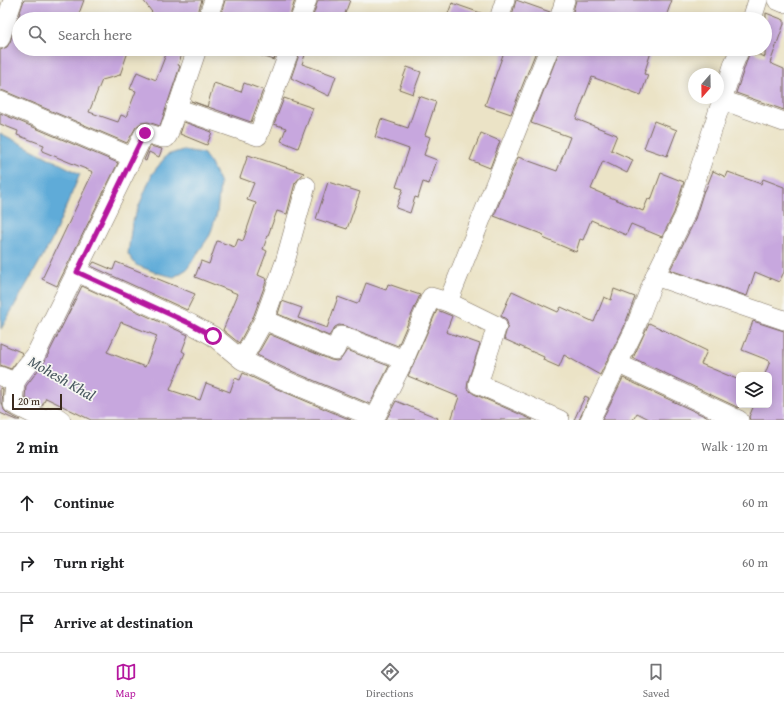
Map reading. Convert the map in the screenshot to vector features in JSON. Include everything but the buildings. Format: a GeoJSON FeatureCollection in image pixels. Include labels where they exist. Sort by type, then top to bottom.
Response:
{"type":"FeatureCollection","features":[{"type":"Feature","properties":{"kind":"street"},"geometry":{"type":"LineString","coordinates":[[0,39],[13,0]]}},
{"type":"Feature","properties":{"kind":"street"},"geometry":{"type":"LineString","coordinates":[[210,12],[214,0]]}},
{"type":"Feature","properties":{"kind":"street"},"geometry":{"type":"LineString","coordinates":[[303,12],[307,0]]}},
{"type":"Feature","properties":{"kind":"street"},"geometry":{"type":"LineString","coordinates":[[502,12],[505,0]]}},
{"type":"Feature","properties":{"kind":"street"},"geometry":{"type":"LineString","coordinates":[[561,12],[565,0]]}},
{"type":"Feature","properties":{"kind":"street"},"geometry":{"type":"LineString","coordinates":[[754,12],[758,0]]}},
{"type":"Feature","properties":{"kind":"street"},"geometry":{"type":"LineString","coordinates":[[777,0],[784,3]]}},
{"type":"Feature","properties":{"kind":"street"},"geometry":{"type":"LineString","coordinates":[[61,420],[55,416],[43,419],[13,404],[8,379],[24,368],[35,356],[143,136],[145,133],[163,138],[168,136],[176,108],[195,56]]}},
{"type":"Feature","properties":{"kind":"street"},"geometry":{"type":"LineString","coordinates":[[176,108],[258,136],[287,56]]}},
{"type":"Feature","properties":{"kind":"street"},"geometry":{"type":"LineString","coordinates":[[448,302],[546,56]]}},
{"type":"Feature","properties":{"kind":"street"},"geometry":{"type":"LineString","coordinates":[[724,94],[738,56]]}},
{"type":"Feature","properties":{"kind":"street"},"geometry":{"type":"LineString","coordinates":[[0,101],[132,156]]}},
{"type":"Feature","properties":{"kind":"street"},"geometry":{"type":"LineString","coordinates":[[724,101],[784,122]]}},
{"type":"Feature","properties":{"kind":"street"},"geometry":{"type":"LineString","coordinates":[[590,420],[619,364],[634,331],[655,276],[684,218],[721,104]]}},
{"type":"Feature","properties":{"kind":"street"},"geometry":{"type":"LineString","coordinates":[[242,360],[264,320],[285,262],[306,186]]}},
{"type":"Feature","properties":{"kind":"street"},"geometry":{"type":"LineString","coordinates":[[77,272],[191,324],[213,336],[242,360],[352,415],[375,418],[404,360],[431,297],[448,302],[498,326],[478,384],[560,420]]}},
{"type":"Feature","properties":{"kind":"street"},"geometry":{"type":"LineString","coordinates":[[655,276],[784,320]]}},
{"type":"Feature","properties":{"kind":"street"},"geometry":{"type":"LineString","coordinates":[[264,320],[335,350],[341,336],[404,360]]}},
{"type":"Feature","properties":{"kind":"street"},"geometry":{"type":"LineString","coordinates":[[619,364],[739,420]]}},
{"type":"Feature","properties":{"kind":"water"},"geometry":{"type":"Polygon","coordinates":[[[0,133],[80,174],[51,242],[1,329],[0,133]]]}},
{"type":"Feature","properties":{"kind":"water"},"geometry":{"type":"Polygon","coordinates":[[[183,150],[203,153],[211,164],[220,183],[217,213],[210,235],[187,269],[174,277],[157,273],[136,265],[128,254],[132,223],[152,174],[167,155],[183,150]]]}},
{"type":"Feature","properties":{"kind":"route"},"geometry":{"type":"LineString","coordinates":[[145,133],[132,156],[77,272],[191,324],[213,336]]}},
{"type":"Feature","properties":{"kind":"water label","name":"Mohesh Khal"},"geometry":{"type":"Point","coordinates":[62,378]}}]}
